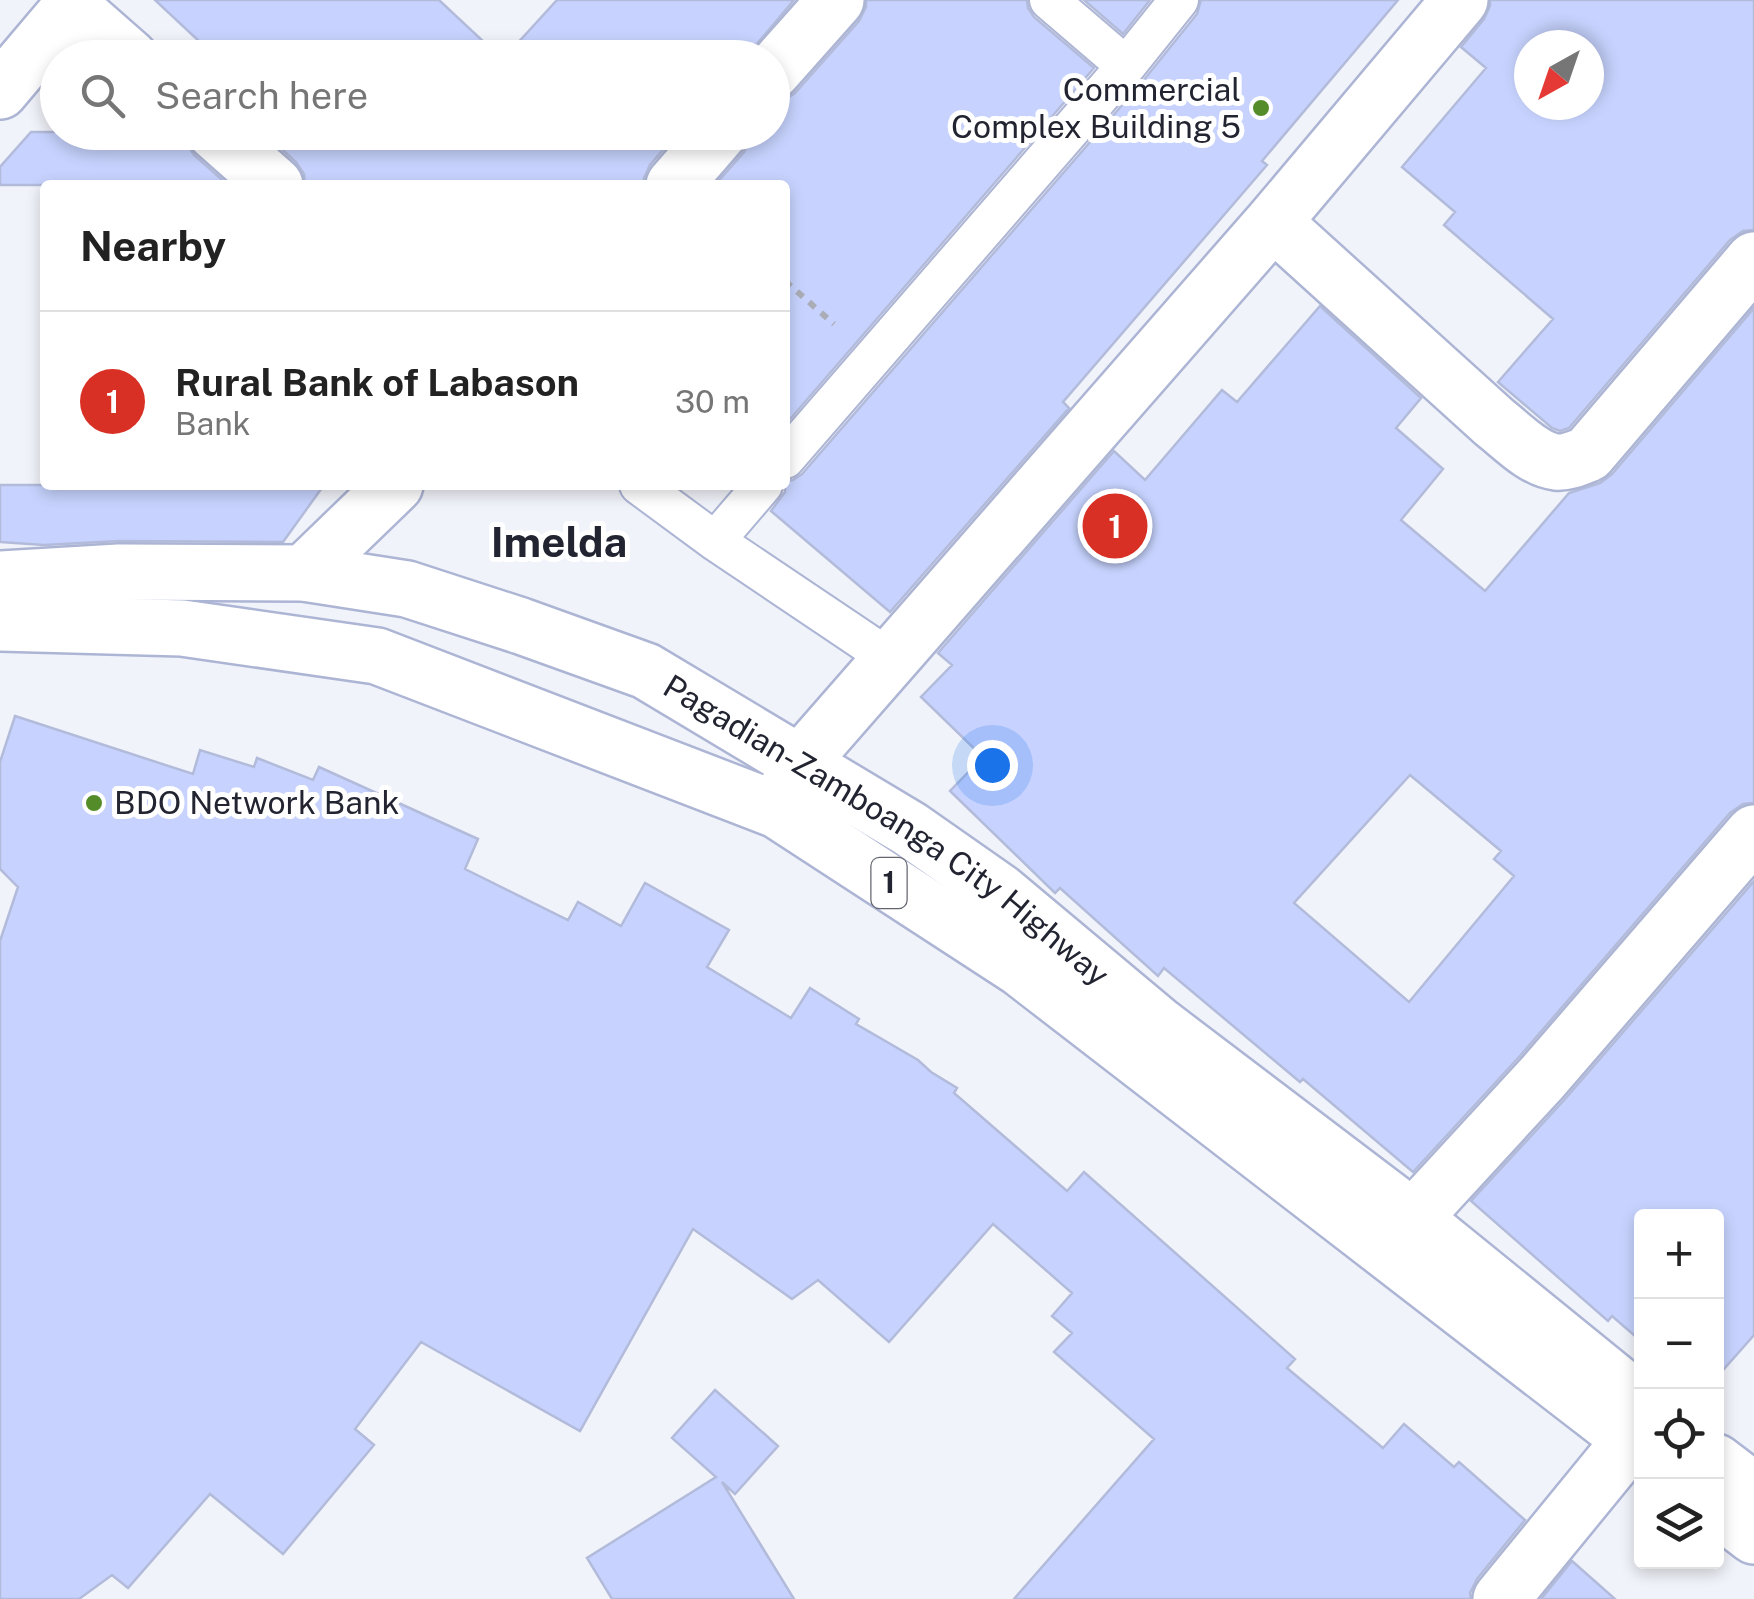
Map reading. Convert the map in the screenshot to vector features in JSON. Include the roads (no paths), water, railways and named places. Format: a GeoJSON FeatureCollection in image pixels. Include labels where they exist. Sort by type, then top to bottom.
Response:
{"type":"FeatureCollection","features":[{"type":"Feature","properties":{"kind":"main road"},"geometry":{"type":"LineString","coordinates":[[790,52],[836,0]]}},
{"type":"Feature","properties":{"kind":"main road"},"geometry":{"type":"LineString","coordinates":[[788,787],[892,660],[1273,222],[1460,0]]}},
{"type":"Feature","properties":{"kind":"main road"},"geometry":{"type":"LineString","coordinates":[[43,40],[74,3],[112,40]]}},
{"type":"Feature","properties":{"kind":"main road"},"geometry":{"type":"LineString","coordinates":[[0,91],[40,43]]}},
{"type":"Feature","properties":{"kind":"main road"},"geometry":{"type":"LineString","coordinates":[[235,150],[269,180]]}},
{"type":"Feature","properties":{"kind":"main road"},"geometry":{"type":"LineString","coordinates":[[678,180],[704,150]]}},
{"type":"Feature","properties":{"kind":"main road"},"geometry":{"type":"LineString","coordinates":[[1273,222],[1494,422],[1533,452],[1554,462],[1588,454],[1754,260]]}},
{"type":"Feature","properties":{"kind":"main road"},"geometry":{"type":"LineString","coordinates":[[304,572],[390,490]]}},
{"type":"Feature","properties":{"kind":"main road","name":"Pagadian-Zamboanga City Highway"},"geometry":{"type":"LineString","coordinates":[[0,580],[119,572],[304,572],[407,588],[646,671],[1020,968],[1634,1427]]}},
{"type":"Feature","properties":{"kind":"main road","name":"Pagadian-Zamboanga City Highway"},"geometry":{"type":"LineString","coordinates":[[0,623],[182,628],[377,656],[910,829],[1000,892],[1160,1026],[1414,1218],[1634,1426]]}},
{"type":"Feature","properties":{"kind":"main road"},"geometry":{"type":"LineString","coordinates":[[1414,1218],[1542,1078],[1754,833]]}},
{"type":"Feature","properties":{"kind":"main road"},"geometry":{"type":"LineString","coordinates":[[1501,1599],[1634,1435]]}},
{"type":"Feature","properties":{"kind":"main road"},"geometry":{"type":"LineString","coordinates":[[1724,1468],[1754,1491]]}},
{"type":"Feature","properties":{"kind":"main road"},"geometry":{"type":"LineString","coordinates":[[1724,1512],[1754,1536]]}},
{"type":"Feature","properties":{"kind":"lane"},"geometry":{"type":"LineString","coordinates":[[1048,0],[1126,66]]}},
{"type":"Feature","properties":{"kind":"lane"},"geometry":{"type":"LineString","coordinates":[[790,453],[1179,0]]}},
{"type":"Feature","properties":{"kind":"lane"},"geometry":{"type":"LineString","coordinates":[[647,490],[715,541],[892,660]]}},
{"type":"Feature","properties":{"kind":"lane"},"geometry":{"type":"LineString","coordinates":[[715,541],[759,490]]}},
{"type":"Feature","properties":{"kind":"place","name":"Commercial Complex Building 5"},"geometry":{"type":"Point","coordinates":[1261,108]}},
{"type":"Feature","properties":{"kind":"place","name":"Rural Bank of Labason"},"geometry":{"type":"Point","coordinates":[1115,526]}},
{"type":"Feature","properties":{"kind":"place","name":"BDO Network Bank"},"geometry":{"type":"Point","coordinates":[94,803]}},
{"type":"Feature","properties":{"kind":"district","name":"Imelda"},"geometry":{"type":"Point","coordinates":[559,542]}}]}
